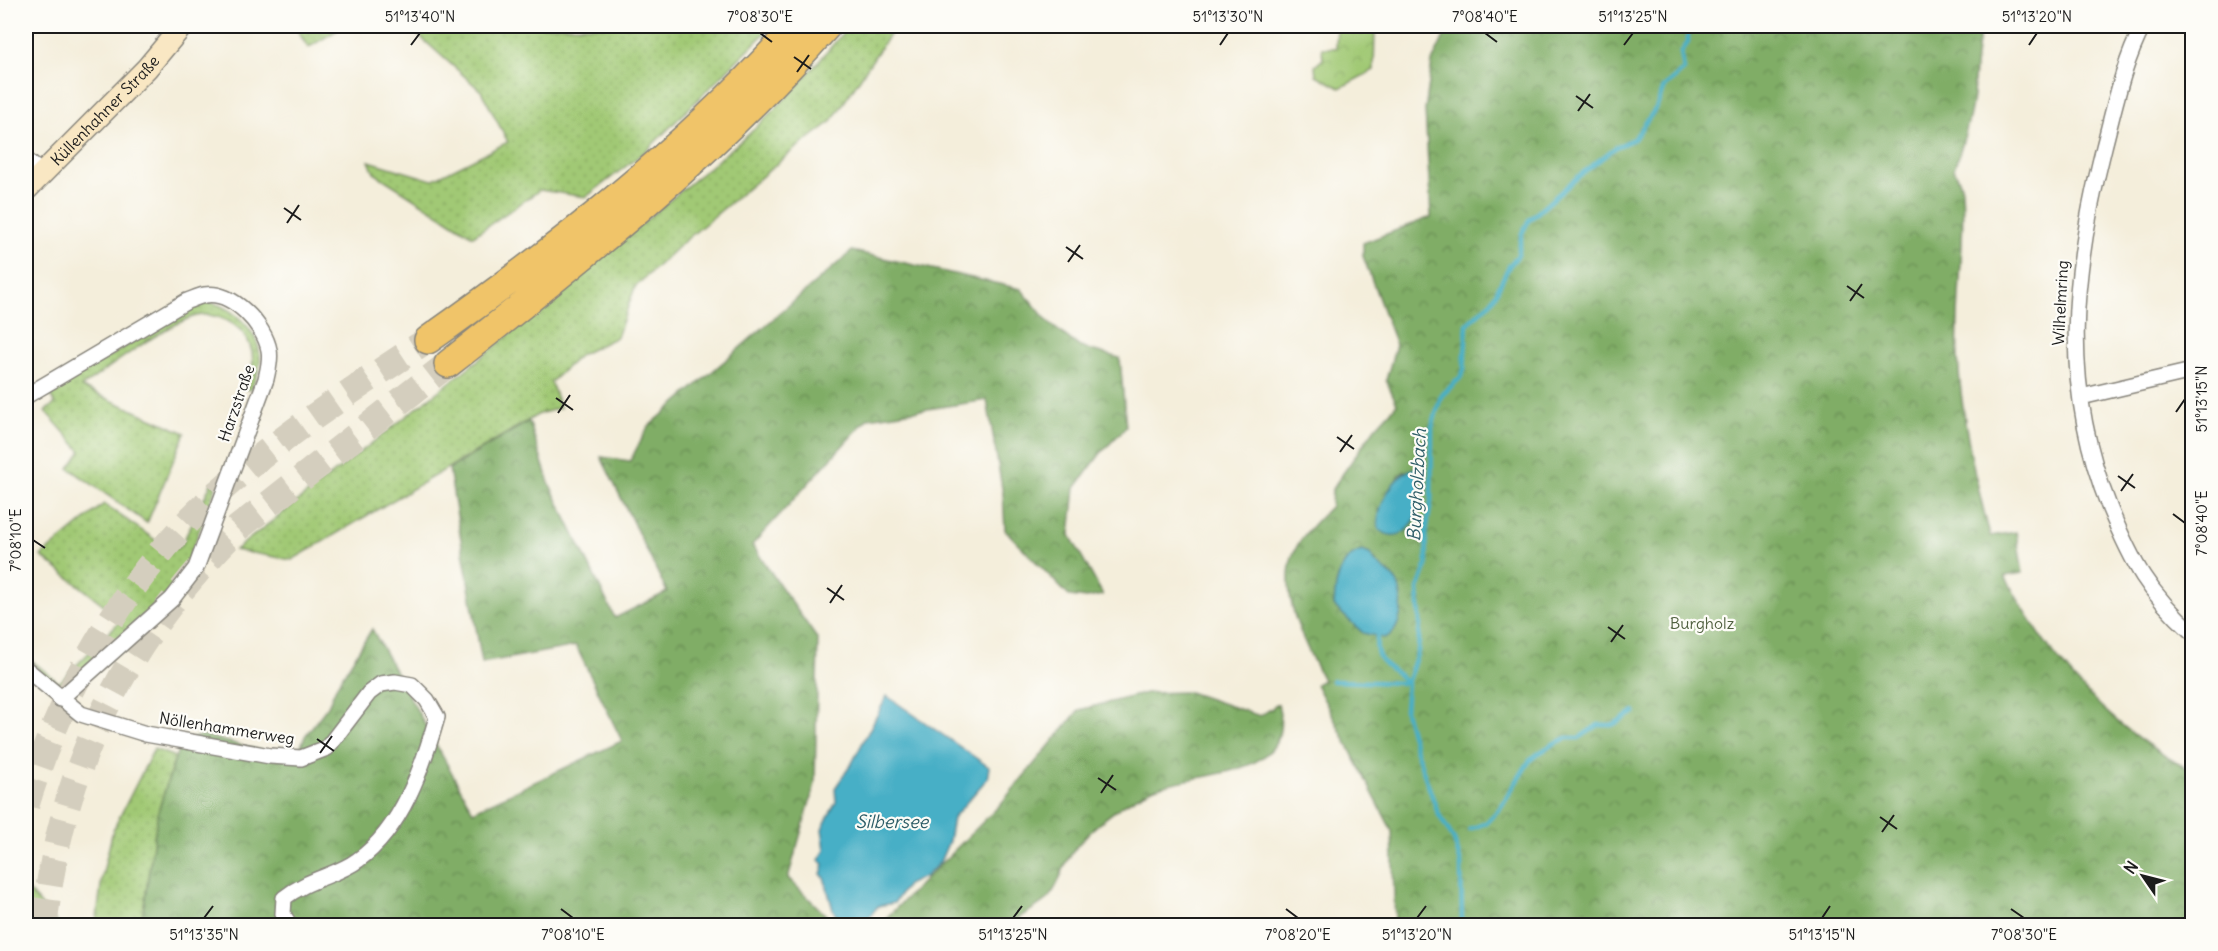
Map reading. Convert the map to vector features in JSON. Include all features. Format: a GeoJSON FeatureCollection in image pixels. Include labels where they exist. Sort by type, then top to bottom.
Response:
{"type":"FeatureCollection","features":[{"type":"Feature","properties":{"kind":"highway"},"geometry":{"type":"LineString","coordinates":[[428,340],[512,280],[630,188],[728,97],[796,26]]}},
{"type":"Feature","properties":{"kind":"highway"},"geometry":{"type":"LineString","coordinates":[[448,364],[648,205],[720,138],[827,26]]}},
{"type":"Feature","properties":{"kind":"street","name":"Küllenhahner Straße"},"geometry":{"type":"LineString","coordinates":[[26,190],[147,68],[182,26]]}},
{"type":"Feature","properties":{"kind":"street","name":"Wilhelmring"},"geometry":{"type":"LineString","coordinates":[[2143,26],[2125,65],[2081,247],[2074,348],[2095,470],[2124,544],[2155,594],[2193,632]]}},
{"type":"Feature","properties":{"kind":"street"},"geometry":{"type":"LineString","coordinates":[[26,160],[42,173]]}},
{"type":"Feature","properties":{"kind":"street","name":"Harzstraße"},"geometry":{"type":"LineString","coordinates":[[26,396],[187,301],[206,294],[230,300],[242,309],[259,329],[269,348],[270,359],[266,378],[196,568],[172,599],[60,699]]}},
{"type":"Feature","properties":{"kind":"street"},"geometry":{"type":"LineString","coordinates":[[2081,397],[2193,371]]}},
{"type":"Feature","properties":{"kind":"street","name":"Nöllenhammerweg"},"geometry":{"type":"LineString","coordinates":[[26,669],[81,714],[146,734],[270,756],[301,758],[327,748],[369,693],[381,684],[395,682],[412,686],[423,695],[437,717],[429,745],[403,805],[382,839],[357,861],[301,885],[284,898],[283,914],[290,926]]}},
{"type":"Feature","properties":{"kind":"green space"},"geometry":{"type":"Polygon","coordinates":[[[295,26],[344,26],[308,48],[295,26]]]}},
{"type":"Feature","properties":{"kind":"green space"},"geometry":{"type":"Polygon","coordinates":[[[408,26],[672,26],[676,28],[681,26],[772,26],[647,150],[586,197],[540,190],[473,236],[374,173],[369,161],[432,180],[508,142],[481,91],[408,26]]]}},
{"type":"Feature","properties":{"kind":"green space"},"geometry":{"type":"Polygon","coordinates":[[[849,26],[895,26],[831,122],[791,152],[681,244],[635,287],[617,337],[580,355],[551,382],[560,408],[539,414],[292,560],[235,550],[482,357],[749,134],[792,92],[849,26]]]}},
{"type":"Feature","properties":{"kind":"green space"},"geometry":{"type":"Polygon","coordinates":[[[1337,26],[1375,26],[1374,70],[1340,88],[1316,75],[1315,66],[1323,59],[1322,48],[1336,48],[1337,26]]]}},
{"type":"Feature","properties":{"kind":"green space","name":"Burgholz"},"geometry":{"type":"Polygon","coordinates":[[[1449,26],[1982,26],[1970,115],[1954,169],[1962,188],[1963,211],[1958,356],[1965,424],[1979,492],[1990,536],[2016,532],[2023,573],[2005,576],[2022,606],[2061,663],[2107,712],[2133,734],[2192,771],[2192,925],[1395,925],[1392,831],[1316,684],[1323,680],[1296,621],[1289,589],[1289,573],[1292,557],[1299,543],[1331,506],[1332,489],[1375,428],[1397,404],[1386,380],[1396,345],[1363,256],[1363,243],[1431,217],[1425,110],[1432,62],[1449,26]],[[1405,471],[1399,475],[1379,511],[1418,500],[1422,496],[1405,471]],[[1362,551],[1354,554],[1343,565],[1337,581],[1334,606],[1363,633],[1395,630],[1401,611],[1370,554],[1362,551]]]}},
{"type":"Feature","properties":{"kind":"green space"},"geometry":{"type":"Polygon","coordinates":[[[852,251],[1021,289],[1050,324],[1080,347],[1120,358],[1126,427],[1101,453],[1075,488],[1070,535],[1103,595],[1087,598],[1069,596],[1005,530],[1003,494],[987,400],[868,418],[752,545],[818,640],[815,784],[788,878],[836,925],[141,926],[158,812],[180,743],[202,735],[266,752],[299,751],[305,736],[328,706],[337,685],[372,629],[473,811],[622,741],[576,646],[482,663],[449,469],[529,421],[549,483],[615,618],[667,592],[601,457],[630,461],[648,427],[852,251]]]}},
{"type":"Feature","properties":{"kind":"green space"},"geometry":{"type":"Polygon","coordinates":[[[210,302],[220,305],[238,317],[246,324],[257,342],[260,363],[251,390],[246,389],[253,360],[243,333],[230,322],[208,315],[190,318],[158,334],[81,387],[185,433],[147,523],[69,468],[81,451],[45,411],[55,404],[49,393],[185,310],[199,303],[210,302]]]}},
{"type":"Feature","properties":{"kind":"green space"},"geometry":{"type":"Polygon","coordinates":[[[212,482],[216,487],[179,584],[60,689],[44,677],[29,658],[59,683],[122,619],[41,556],[104,504],[171,551],[181,546],[212,482]]]}},
{"type":"Feature","properties":{"kind":"green space"},"geometry":{"type":"Polygon","coordinates":[[[1189,692],[1260,716],[1278,704],[1280,730],[1272,748],[1257,761],[1236,769],[1165,785],[1146,792],[1125,804],[1104,819],[1077,846],[1050,896],[1012,922],[1011,925],[879,925],[999,806],[1079,710],[1146,693],[1189,692]]]}},
{"type":"Feature","properties":{"kind":"green space"},"geometry":{"type":"Polygon","coordinates":[[[154,749],[175,757],[158,812],[141,925],[96,926],[102,877],[113,830],[154,749]]]}},
{"type":"Feature","properties":{"kind":"green space"},"geometry":{"type":"Polygon","coordinates":[[[26,888],[57,923],[55,925],[26,925],[26,888]]]}},
{"type":"Feature","properties":{"kind":"water"},"geometry":{"type":"Polygon","coordinates":[[[1415,468],[1422,496],[1418,500],[1416,516],[1412,523],[1408,529],[1395,535],[1379,530],[1378,521],[1387,493],[1400,477],[1415,468]]]}},
{"type":"Feature","properties":{"kind":"water"},"geometry":{"type":"Polygon","coordinates":[[[1362,551],[1370,554],[1394,578],[1400,588],[1399,622],[1395,629],[1384,638],[1363,633],[1334,606],[1337,581],[1343,565],[1354,554],[1362,551]]]}},
{"type":"Feature","properties":{"kind":"water","name":"Silbersee"},"geometry":{"type":"Polygon","coordinates":[[[887,696],[989,767],[987,779],[953,818],[949,841],[940,862],[926,876],[907,885],[894,903],[878,906],[863,925],[842,925],[833,910],[824,877],[821,874],[824,864],[819,860],[825,850],[822,829],[836,802],[835,788],[852,763],[887,696]]]}},
{"type":"Feature","properties":{"kind":"waterway","name":"Burgholzbach"},"geometry":{"type":"LineString","coordinates":[[1462,926],[1461,863],[1454,840],[1438,813],[1415,748],[1405,711],[1407,683],[1418,651],[1420,623],[1418,589],[1427,564],[1426,533],[1431,501],[1432,427],[1441,396],[1460,378],[1464,370],[1467,324],[1492,301],[1509,266],[1518,255],[1522,233],[1529,220],[1616,147],[1634,139],[1656,108],[1664,87],[1684,70],[1681,53],[1688,42],[1688,26]]}},
{"type":"Feature","properties":{"kind":"waterway"},"geometry":{"type":"LineString","coordinates":[[1377,637],[1378,654],[1381,660],[1407,683]]}},
{"type":"Feature","properties":{"kind":"waterway"},"geometry":{"type":"LineString","coordinates":[[1332,681],[1407,683]]}},
{"type":"Feature","properties":{"kind":"waterway"},"geometry":{"type":"LineString","coordinates":[[1470,829],[1486,823],[1500,808],[1530,760],[1539,753],[1567,738],[1579,738],[1598,725],[1612,725],[1635,712]]}},
{"type":"Feature","properties":{"kind":"tunnel"},"geometry":{"type":"LineString","coordinates":[[26,805],[57,722],[98,641],[122,603],[178,532],[234,479],[288,436],[343,396],[428,340]]}},
{"type":"Feature","properties":{"kind":"tunnel"},"geometry":{"type":"LineString","coordinates":[[44,926],[52,868],[65,812],[83,760],[105,709],[131,661],[162,615],[198,571],[238,528],[448,364]]}}]}
